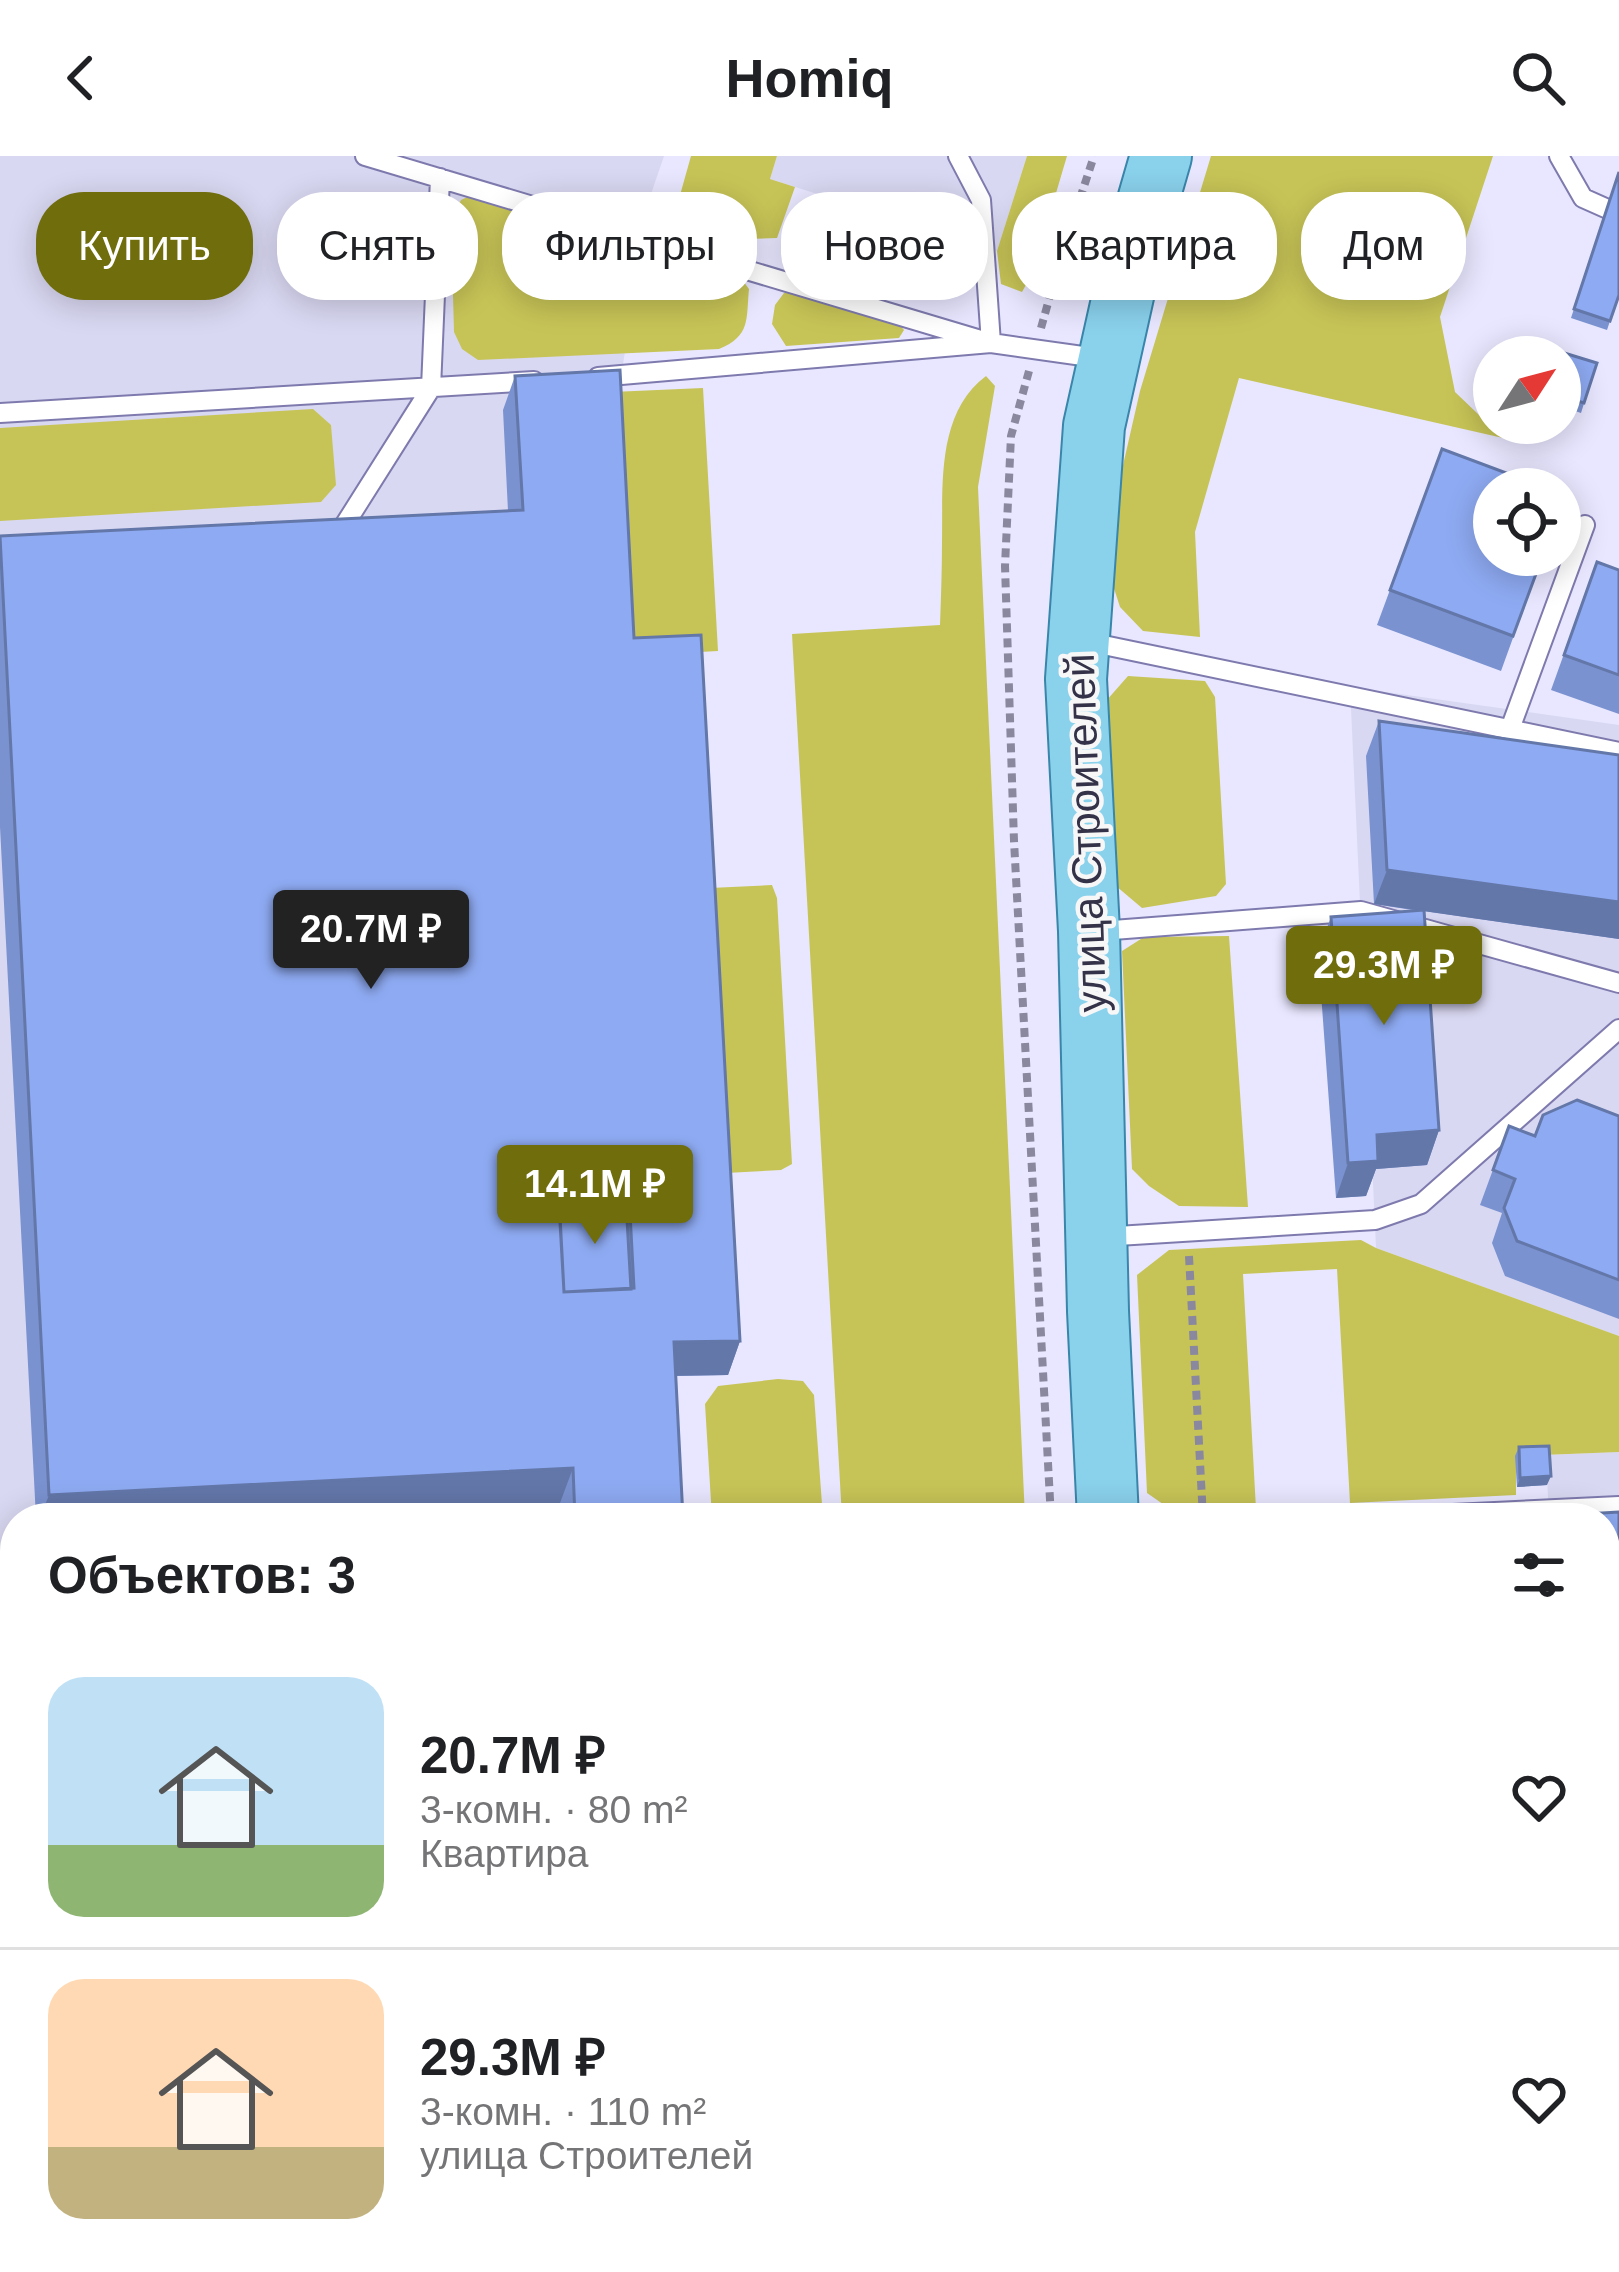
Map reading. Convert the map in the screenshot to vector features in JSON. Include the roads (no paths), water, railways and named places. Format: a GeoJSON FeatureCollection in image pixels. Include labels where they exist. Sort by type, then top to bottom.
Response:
{"type":"FeatureCollection","features":[{"type":"Feature","properties":{"kind":"main road","name":"улица Строителей"},"geometry":{"type":"LineString","coordinates":[[1107,1503],[1076,679],[1094,426],[1131,260],[1161,156]]}},
{"type":"Feature","properties":{"kind":"lane"},"geometry":{"type":"LineString","coordinates":[[366,156],[991,344],[1108,360]]}},
{"type":"Feature","properties":{"kind":"lane"},"geometry":{"type":"LineString","coordinates":[[958,156],[981,200],[991,344]]}},
{"type":"Feature","properties":{"kind":"lane"},"geometry":{"type":"LineString","coordinates":[[1559,156],[1583,198],[1619,214]]}},
{"type":"Feature","properties":{"kind":"lane"},"geometry":{"type":"LineString","coordinates":[[317,533],[340,532],[431,388],[440,178]]}},
{"type":"Feature","properties":{"kind":"lane"},"geometry":{"type":"LineString","coordinates":[[574,379],[991,344]]}},
{"type":"Feature","properties":{"kind":"lane"},"geometry":{"type":"LineString","coordinates":[[0,413],[550,380]]}},
{"type":"Feature","properties":{"kind":"lane"},"geometry":{"type":"LineString","coordinates":[[1510,729],[1586,525]]}},
{"type":"Feature","properties":{"kind":"lane"},"geometry":{"type":"LineString","coordinates":[[1079,640],[1619,752]]}},
{"type":"Feature","properties":{"kind":"lane"},"geometry":{"type":"LineString","coordinates":[[1089,931],[1360,911],[1619,983]]}},
{"type":"Feature","properties":{"kind":"lane"},"geometry":{"type":"LineString","coordinates":[[1096,1237],[1375,1220],[1421,1204],[1619,1029]]}}]}
